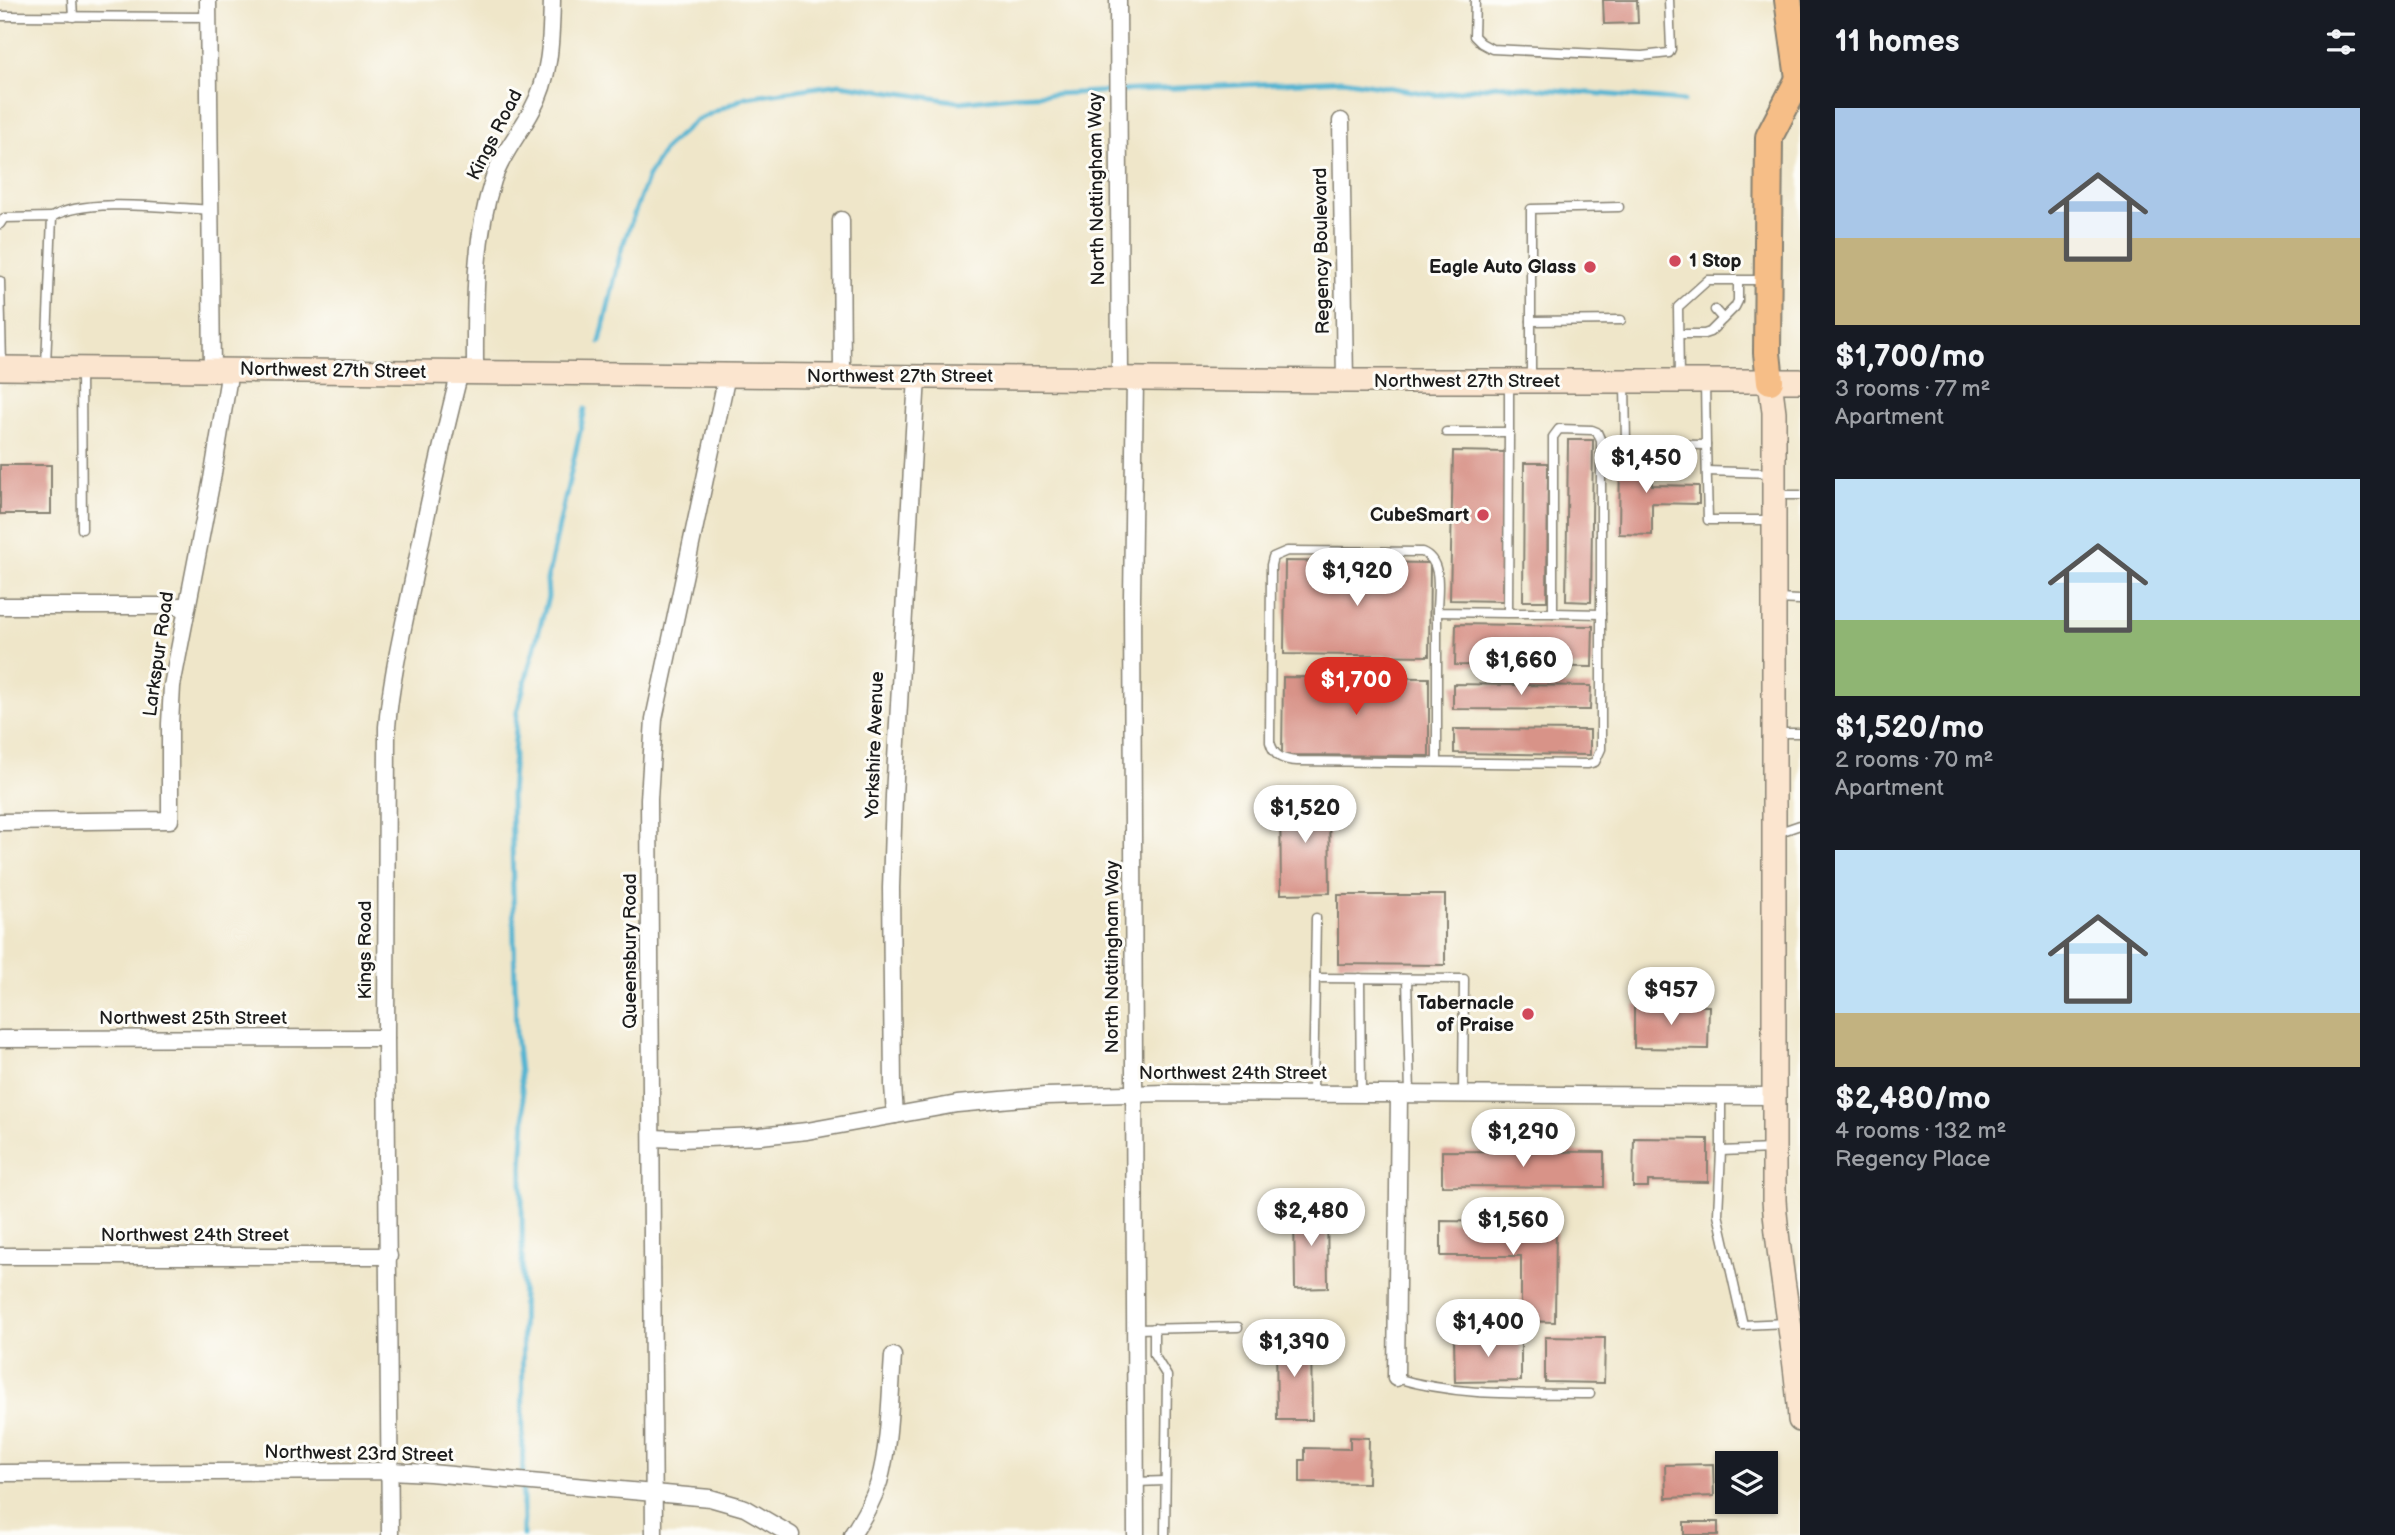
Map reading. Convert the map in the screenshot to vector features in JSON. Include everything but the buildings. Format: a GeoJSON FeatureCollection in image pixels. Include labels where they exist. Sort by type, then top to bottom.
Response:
{"type":"FeatureCollection","features":[{"type":"Feature","properties":{"kind":"main road"},"geometry":{"type":"LineString","coordinates":[[1787,0],[1800,82],[1769,136],[1767,353],[1774,412],[1774,1149],[1777,1239],[1790,1323],[1800,1420]]}},
{"type":"Feature","properties":{"kind":"main road","name":"Northwest 27th Street"},"geometry":{"type":"LineString","coordinates":[[1,368],[1345,381],[1800,381]]}},
{"type":"Feature","properties":{"kind":"street","name":"Larkspur Road"},"geometry":{"type":"LineString","coordinates":[[0,822],[170,820],[172,686],[212,479],[221,370],[211,210],[208,0]]}},
{"type":"Feature","properties":{"kind":"street","name":"Kings Road"},"geometry":{"type":"LineString","coordinates":[[390,1535],[386,1038],[386,764],[389,700],[436,470],[467,373],[484,212],[494,176],[544,84],[549,64],[552,0]]}},
{"type":"Feature","properties":{"kind":"street","name":"North Nottingham Way"},"geometry":{"type":"LineString","coordinates":[[1118,0],[1117,114],[1128,379],[1132,599],[1136,1535]]}},
{"type":"Feature","properties":{"kind":"street","name":"Regency Boulevard"},"geometry":{"type":"LineString","coordinates":[[1341,121],[1345,381]]}},
{"type":"Feature","properties":{"kind":"street"},"geometry":{"type":"LineString","coordinates":[[842,220],[842,376]]}},
{"type":"Feature","properties":{"kind":"street","name":"Queensbury Road"},"geometry":{"type":"LineString","coordinates":[[654,1535],[649,799],[651,749],[654,719],[727,375]]}},
{"type":"Feature","properties":{"kind":"street","name":"Yorkshire Avenue"},"geometry":{"type":"LineString","coordinates":[[895,1115],[892,1085],[891,888],[917,376]]}},
{"type":"Feature","properties":{"kind":"street"},"geometry":{"type":"LineString","coordinates":[[0,606],[186,606]]}},
{"type":"Feature","properties":{"kind":"street","name":"Northwest 25th Street"},"geometry":{"type":"LineString","coordinates":[[0,1039],[386,1038]]}},
{"type":"Feature","properties":{"kind":"street","name":"Northwest 24th Street"},"geometry":{"type":"LineString","coordinates":[[652,1138],[760,1136],[807,1131],[1006,1098],[1133,1094],[1774,1096]]}},
{"type":"Feature","properties":{"kind":"street"},"geometry":{"type":"LineString","coordinates":[[1396,1378],[1405,1094]]}},
{"type":"Feature","properties":{"kind":"street","name":"Northwest 24th Street"},"geometry":{"type":"LineString","coordinates":[[0,1256],[389,1256]]}},
{"type":"Feature","properties":{"kind":"street"},"geometry":{"type":"LineString","coordinates":[[852,1535],[873,1499],[880,1480],[893,1356]]}},
{"type":"Feature","properties":{"kind":"street","name":"Northwest 23rd Street"},"geometry":{"type":"LineString","coordinates":[[0,1474],[390,1471],[507,1480],[654,1492],[726,1502],[765,1518],[791,1535]]}},
{"type":"Feature","properties":{"kind":"lane"},"geometry":{"type":"LineString","coordinates":[[72,0],[73,17]]}},
{"type":"Feature","properties":{"kind":"lane"},"geometry":{"type":"LineString","coordinates":[[1475,0],[1474,36],[1492,49],[1642,56],[1669,53],[1671,49],[1669,0]]}},
{"type":"Feature","properties":{"kind":"lane"},"geometry":{"type":"LineString","coordinates":[[0,16],[209,18]]}},
{"type":"Feature","properties":{"kind":"lane"},"geometry":{"type":"LineString","coordinates":[[0,224],[4,218],[52,217],[61,211],[93,206],[211,210]]}},
{"type":"Feature","properties":{"kind":"lane"},"geometry":{"type":"LineString","coordinates":[[1508,613],[1509,432],[1531,321],[1531,209],[1619,207]]}},
{"type":"Feature","properties":{"kind":"lane"},"geometry":{"type":"LineString","coordinates":[[46,369],[52,217]]}},
{"type":"Feature","properties":{"kind":"lane"},"geometry":{"type":"LineString","coordinates":[[1679,379],[1678,307],[1699,293],[1708,280],[1768,280]]}},
{"type":"Feature","properties":{"kind":"lane"},"geometry":{"type":"LineString","coordinates":[[0,281],[1,368]]}},
{"type":"Feature","properties":{"kind":"lane"},"geometry":{"type":"LineString","coordinates":[[1679,334],[1710,332],[1738,301],[1738,281]]}},
{"type":"Feature","properties":{"kind":"lane"},"geometry":{"type":"LineString","coordinates":[[1715,310],[1723,319]]}},
{"type":"Feature","properties":{"kind":"lane"},"geometry":{"type":"LineString","coordinates":[[1531,321],[1621,320]]}},
{"type":"Feature","properties":{"kind":"lane"},"geometry":{"type":"LineString","coordinates":[[81,369],[82,529]]}},
{"type":"Feature","properties":{"kind":"lane"},"geometry":{"type":"LineString","coordinates":[[1625,380],[1626,444],[1706,445]]}},
{"type":"Feature","properties":{"kind":"lane"},"geometry":{"type":"LineString","coordinates":[[1705,380],[1708,520],[1774,520]]}},
{"type":"Feature","properties":{"kind":"lane"},"geometry":{"type":"LineString","coordinates":[[1437,762],[1437,566],[1430,555],[1422,552],[1287,551],[1272,557],[1272,750],[1285,761],[1588,764],[1595,762],[1601,749],[1601,441],[1597,432],[1592,430],[1559,429],[1553,436],[1553,613]]}},
{"type":"Feature","properties":{"kind":"lane"},"geometry":{"type":"LineString","coordinates":[[1446,432],[1509,432]]}},
{"type":"Feature","properties":{"kind":"lane"},"geometry":{"type":"LineString","coordinates":[[1707,471],[1774,484],[1800,495]]}},
{"type":"Feature","properties":{"kind":"lane"},"geometry":{"type":"LineString","coordinates":[[1774,599],[1800,600]]}},
{"type":"Feature","properties":{"kind":"lane"},"geometry":{"type":"LineString","coordinates":[[1437,612],[1601,614]]}},
{"type":"Feature","properties":{"kind":"lane"},"geometry":{"type":"LineString","coordinates":[[1774,734],[1800,733]]}},
{"type":"Feature","properties":{"kind":"lane"},"geometry":{"type":"LineString","coordinates":[[1774,834],[1800,825]]}},
{"type":"Feature","properties":{"kind":"lane"},"geometry":{"type":"LineString","coordinates":[[1313,1094],[1316,918]]}},
{"type":"Feature","properties":{"kind":"lane"},"geometry":{"type":"LineString","coordinates":[[1315,978],[1464,979],[1463,1094]]}},
{"type":"Feature","properties":{"kind":"lane"},"geometry":{"type":"LineString","coordinates":[[1360,978],[1361,1094]]}},
{"type":"Feature","properties":{"kind":"lane"},"geometry":{"type":"LineString","coordinates":[[1405,1094],[1407,979]]}},
{"type":"Feature","properties":{"kind":"lane"},"geometry":{"type":"LineString","coordinates":[[1721,1096],[1718,1214],[1743,1325],[1790,1323]]}},
{"type":"Feature","properties":{"kind":"lane"},"geometry":{"type":"LineString","coordinates":[[1721,1151],[1774,1149]]}},
{"type":"Feature","properties":{"kind":"lane"},"geometry":{"type":"LineString","coordinates":[[1135,1329],[1238,1327]]}},
{"type":"Feature","properties":{"kind":"lane"},"geometry":{"type":"LineString","coordinates":[[1154,1328],[1154,1354],[1167,1376],[1165,1535]]}},
{"type":"Feature","properties":{"kind":"lane"},"geometry":{"type":"LineString","coordinates":[[1396,1378],[1424,1386],[1473,1393],[1590,1394]]}},
{"type":"Feature","properties":{"kind":"lane"},"geometry":{"type":"LineString","coordinates":[[1136,1482],[1165,1481]]}},
{"type":"Feature","properties":{"kind":"waterway"},"geometry":{"type":"LineString","coordinates":[[600,342],[621,250],[648,176],[666,147],[695,121],[746,97],[840,84],[960,102],[1013,96],[1343,80],[1436,95],[1496,85],[1684,101]]}},
{"type":"Feature","properties":{"kind":"waterway"},"geometry":{"type":"LineString","coordinates":[[523,1535],[522,1168],[525,1118],[516,1035],[511,795],[517,712],[548,597],[547,580],[585,409]]}},
{"type":"Feature","properties":{"kind":"place","name":"1 Stop"},"geometry":{"type":"Point","coordinates":[1675,261]}},
{"type":"Feature","properties":{"kind":"place","name":"Eagle Auto Glass"},"geometry":{"type":"Point","coordinates":[1590,267]}},
{"type":"Feature","properties":{"kind":"place","name":"CubeSmart"},"geometry":{"type":"Point","coordinates":[1483,515]}},
{"type":"Feature","properties":{"kind":"place","name":"Tabernacle of Praise"},"geometry":{"type":"Point","coordinates":[1528,1014]}}]}
